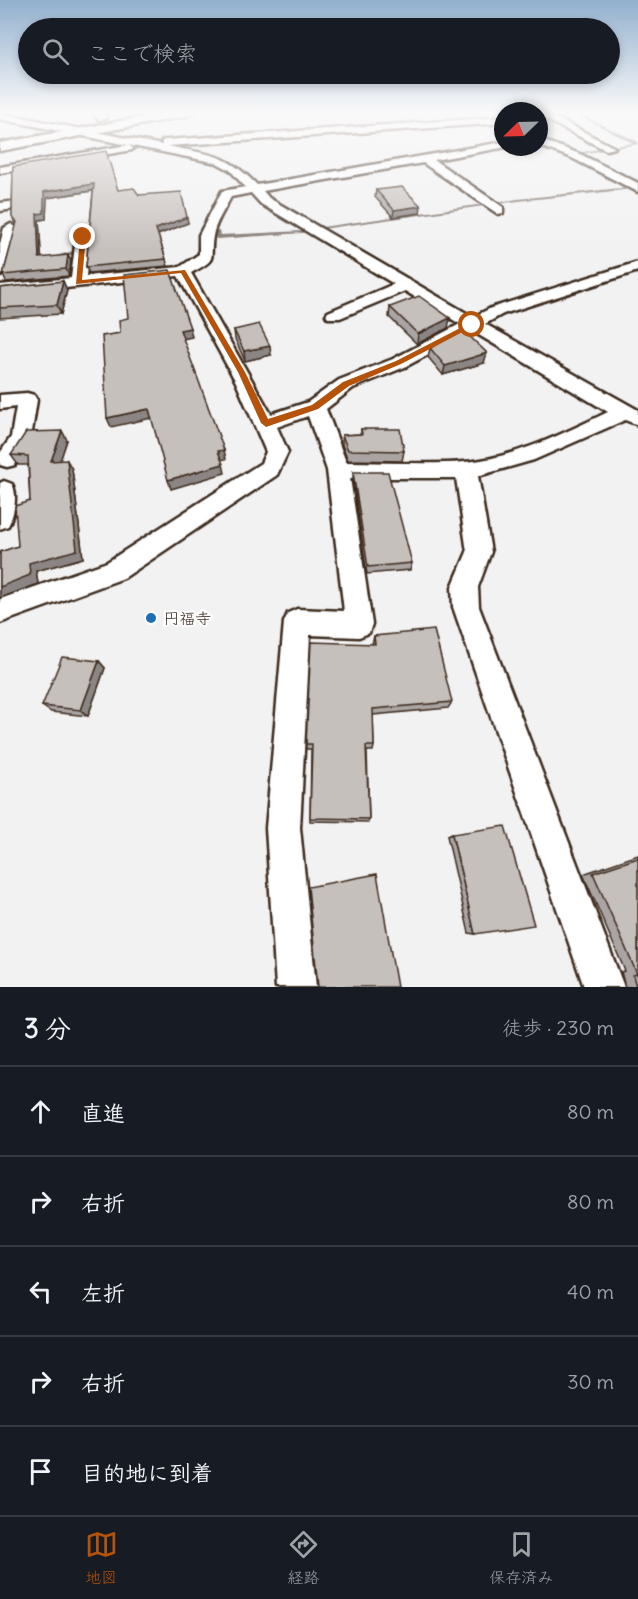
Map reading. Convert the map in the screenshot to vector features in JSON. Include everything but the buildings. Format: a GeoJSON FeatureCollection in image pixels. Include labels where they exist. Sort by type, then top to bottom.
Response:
{"type":"FeatureCollection","features":[{"type":"Feature","properties":{"kind":"street"},"geometry":{"type":"LineString","coordinates":[[0,170],[58,158]]}},
{"type":"Feature","properties":{"kind":"street"},"geometry":{"type":"LineString","coordinates":[[210,158],[220,160],[234,168],[265,201],[472,325],[631,415]]}},
{"type":"Feature","properties":{"kind":"street"},"geometry":{"type":"LineString","coordinates":[[0,290],[183,271],[200,262],[206,255],[206,235],[226,194],[430,158]]}},
{"type":"Feature","properties":{"kind":"street"},"geometry":{"type":"LineString","coordinates":[[580,158],[638,188]]}},
{"type":"Feature","properties":{"kind":"street"},"geometry":{"type":"LineString","coordinates":[[425,159],[493,206]]}},
{"type":"Feature","properties":{"kind":"street"},"geometry":{"type":"LineString","coordinates":[[0,272],[11,228]]}},
{"type":"Feature","properties":{"kind":"street"},"geometry":{"type":"LineString","coordinates":[[78,282],[82,246]]}},
{"type":"Feature","properties":{"kind":"street"},"geometry":{"type":"LineString","coordinates":[[266,423],[315,407],[346,384],[399,363],[497,311],[638,266]]}},
{"type":"Feature","properties":{"kind":"street"},"geometry":{"type":"LineString","coordinates":[[0,611],[115,570],[269,469],[277,452],[266,423],[242,372],[183,271]]}},
{"type":"Feature","properties":{"kind":"street"},"geometry":{"type":"LineString","coordinates":[[334,315],[405,285]]}},
{"type":"Feature","properties":{"kind":"street"},"geometry":{"type":"LineString","coordinates":[[0,402],[27,400],[21,438],[7,459]]}},
{"type":"Feature","properties":{"kind":"street"},"geometry":{"type":"LineString","coordinates":[[296,987],[283,828],[297,622],[359,624],[338,470],[315,407]]}},
{"type":"Feature","properties":{"kind":"street"},"geometry":{"type":"LineString","coordinates":[[338,470],[466,470],[487,467],[631,415]]}},
{"type":"Feature","properties":{"kind":"street"},"geometry":{"type":"LineString","coordinates":[[466,470],[479,552],[465,587],[466,607],[604,987]]}},
{"type":"Feature","properties":{"kind":"street"},"geometry":{"type":"LineString","coordinates":[[0,519],[4,490]]}},
{"type":"Feature","properties":{"kind":"waterway"},"geometry":{"type":"LineString","coordinates":[[322,228],[518,200],[634,188],[629,185]]}},
{"type":"Feature","properties":{"kind":"waterway"},"geometry":{"type":"LineString","coordinates":[[214,232],[217,232],[217,237],[302,232]]}},
{"type":"Feature","properties":{"kind":"waterway"},"geometry":{"type":"LineString","coordinates":[[49,259],[83,250]]}},
{"type":"Feature","properties":{"kind":"place","name":"円福寺"},"geometry":{"type":"Point","coordinates":[151,618]}},
{"type":"Feature","properties":{"kind":"route"},"geometry":{"type":"LineString","coordinates":[[83,237],[78,282],[183,271],[242,372],[266,423],[309,410],[346,384],[399,363],[472,325]]}}]}
